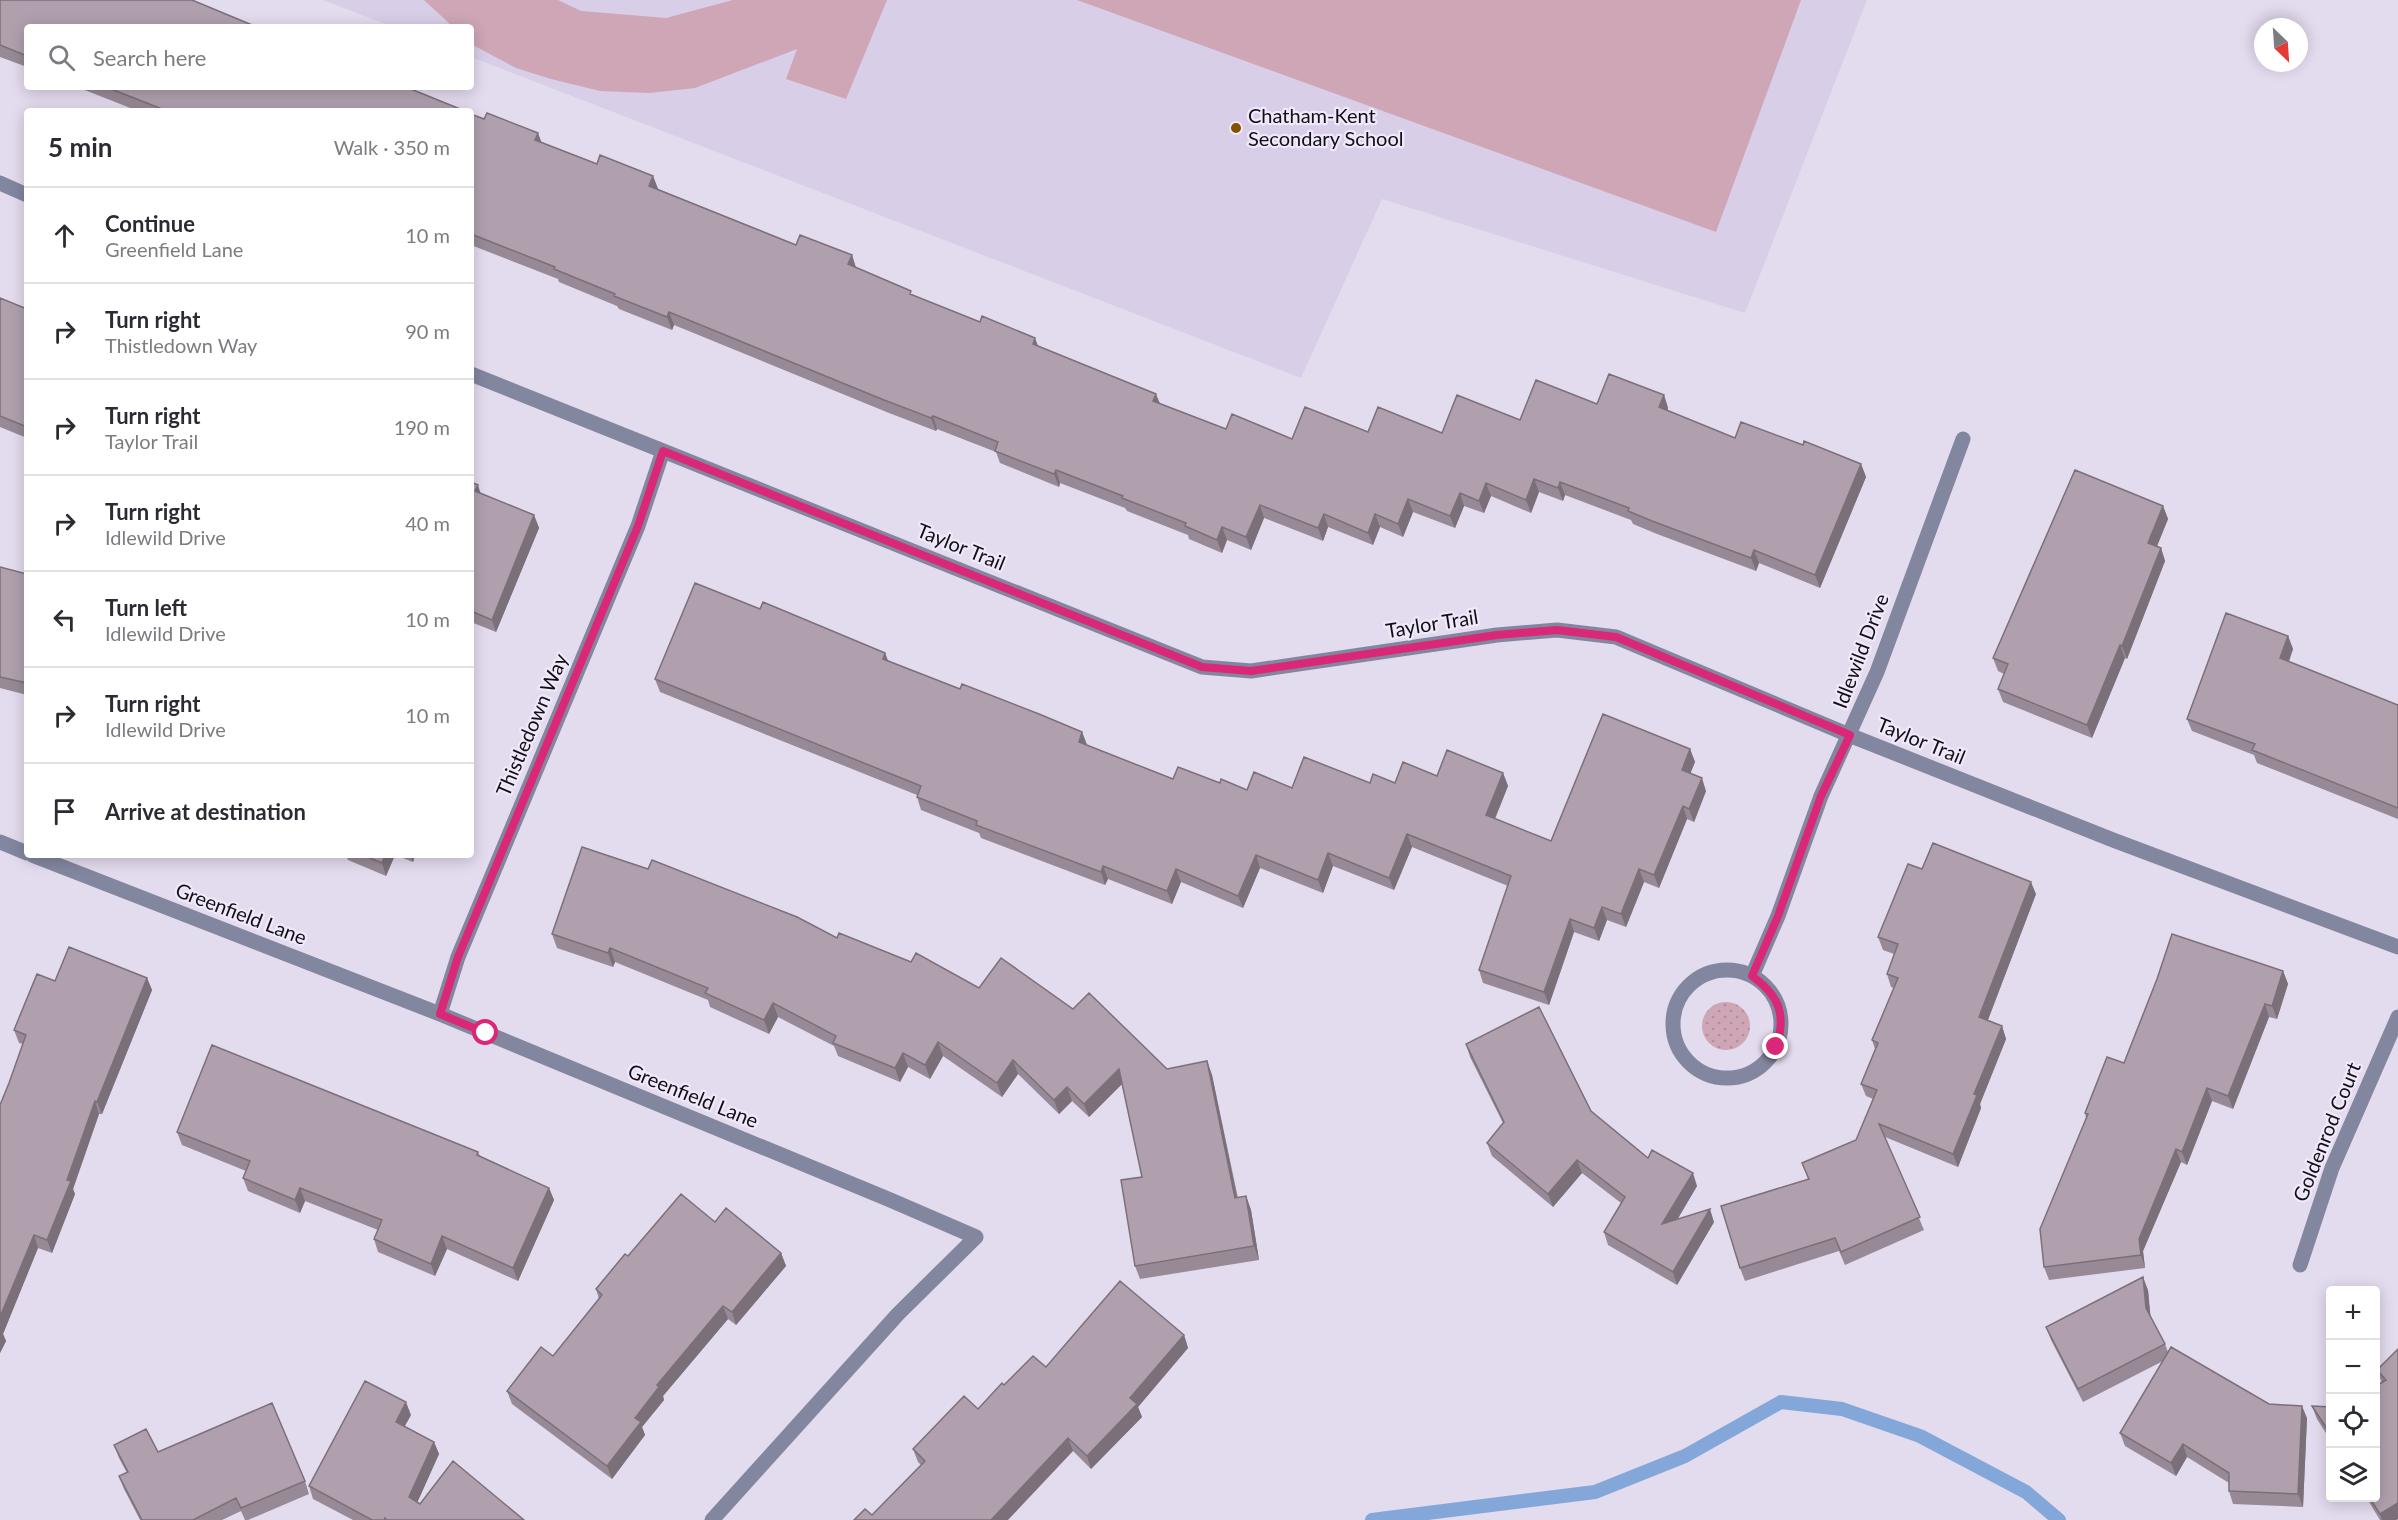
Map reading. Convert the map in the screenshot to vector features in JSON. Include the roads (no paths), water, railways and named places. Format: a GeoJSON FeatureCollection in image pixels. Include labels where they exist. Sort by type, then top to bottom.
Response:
{"type":"FeatureCollection","features":[{"type":"Feature","properties":{"kind":"street"},"geometry":{"type":"LineString","coordinates":[[0,183],[24,194]]}},
{"type":"Feature","properties":{"kind":"street","name":"Taylor Trail"},"geometry":{"type":"LineString","coordinates":[[474,375],[1202,667],[1251,671],[1497,635],[1557,630],[1616,637],[1850,735],[2113,840],[2398,947]]}},
{"type":"Feature","properties":{"kind":"street","name":"Idlewild Drive"},"geometry":{"type":"LineString","coordinates":[[1752,976],[1778,916],[1821,796],[1877,672],[1963,439]]}},
{"type":"Feature","properties":{"kind":"street","name":"Thistledown Way"},"geometry":{"type":"LineString","coordinates":[[440,1014],[458,957],[638,526],[663,451]]}},
{"type":"Feature","properties":{"kind":"street"},"geometry":{"type":"LineString","coordinates":[[0,842],[24,852]]}},
{"type":"Feature","properties":{"kind":"street","name":"Greenfield Lane"},"geometry":{"type":"LineString","coordinates":[[40,858],[440,1014],[888,1198],[976,1238],[898,1314],[712,1520]]}},
{"type":"Feature","properties":{"kind":"street"},"geometry":{"type":"LineString","coordinates":[[1736,970],[1752,976],[1766,986],[1775,999],[1780,1015],[1781,1031],[1776,1047],[1766,1061],[1753,1072],[1737,1077],[1720,1077],[1704,1073],[1690,1064],[1674,1034],[1678,1000],[1702,976],[1713,972],[1736,970]]}},
{"type":"Feature","properties":{"kind":"street","name":"Goldenrod Court"},"geometry":{"type":"LineString","coordinates":[[2300,1265],[2332,1168],[2398,1017]]}},
{"type":"Feature","properties":{"kind":"waterway"},"geometry":{"type":"LineString","coordinates":[[1372,1520],[1595,1492],[1685,1456],[1781,1402],[1842,1409],[1920,1436],[2026,1492],[2059,1520]]}},
{"type":"Feature","properties":{"kind":"place","name":"Chatham-Kent Secondary School"},"geometry":{"type":"Point","coordinates":[1236,128]}}]}
